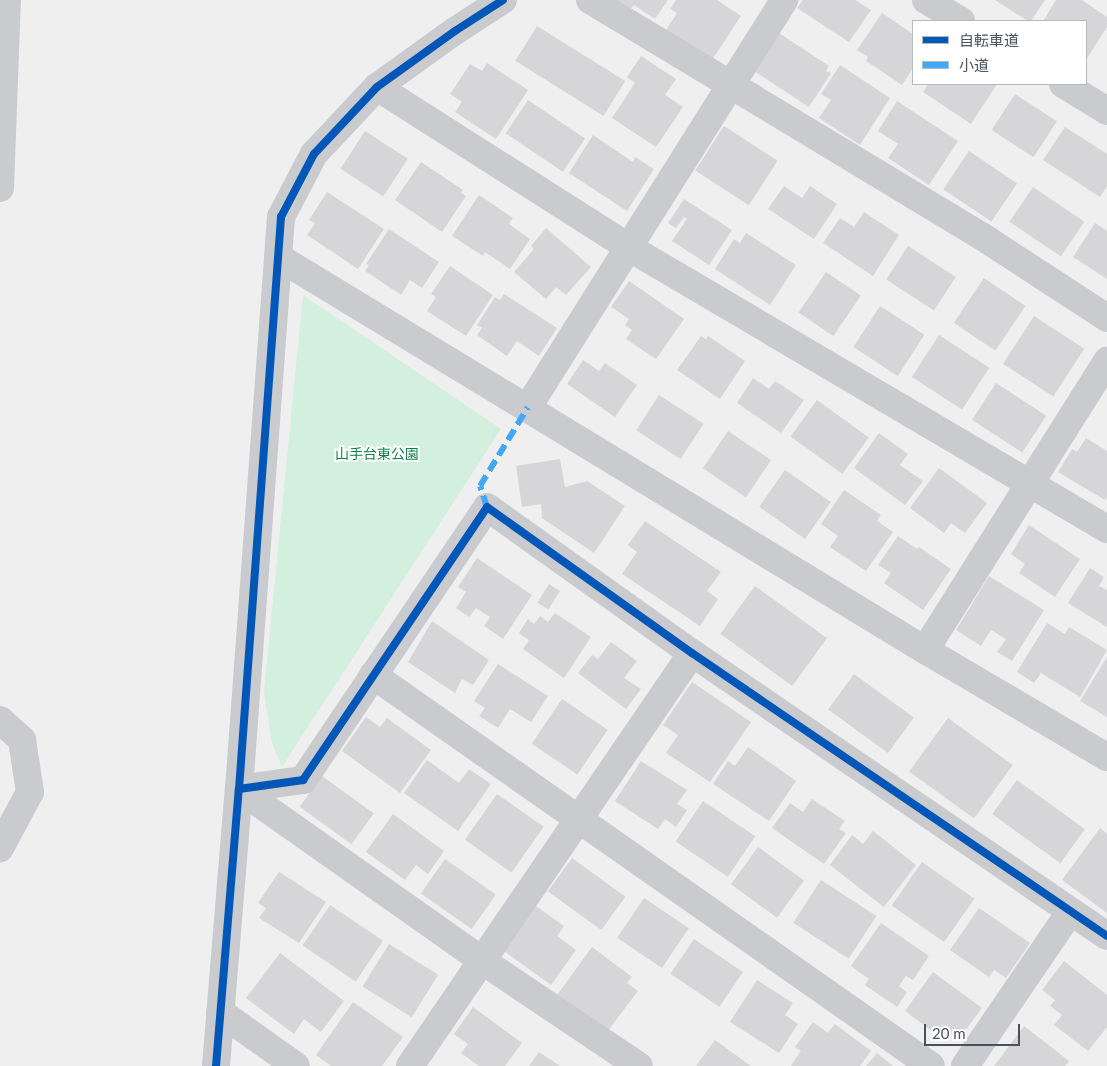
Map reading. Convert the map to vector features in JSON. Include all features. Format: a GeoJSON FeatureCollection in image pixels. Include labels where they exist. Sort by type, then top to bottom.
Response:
{"type":"FeatureCollection","features":[{"type":"Feature","properties":{"kind":"street"},"geometry":{"type":"LineString","coordinates":[[0,188],[7,0]]}},
{"type":"Feature","properties":{"kind":"street"},"geometry":{"type":"LineString","coordinates":[[455,31],[477,0]]}},
{"type":"Feature","properties":{"kind":"street"},"geometry":{"type":"LineString","coordinates":[[216,1066],[239,789],[280,218],[314,154],[377,87],[455,31],[503,0]]}},
{"type":"Feature","properties":{"kind":"street"},"geometry":{"type":"LineString","coordinates":[[590,0],[988,241],[1107,318]]}},
{"type":"Feature","properties":{"kind":"street"},"geometry":{"type":"LineString","coordinates":[[528,408],[729,84],[784,0]]}},
{"type":"Feature","properties":{"kind":"street"},"geometry":{"type":"LineString","coordinates":[[926,0],[959,20]]}},
{"type":"Feature","properties":{"kind":"street"},"geometry":{"type":"LineString","coordinates":[[1065,85],[1107,111]]}},
{"type":"Feature","properties":{"kind":"street"},"geometry":{"type":"LineString","coordinates":[[377,87],[628,247],[1107,529]]}},
{"type":"Feature","properties":{"kind":"street"},"geometry":{"type":"LineString","coordinates":[[278,256],[925,650],[1107,757]]}},
{"type":"Feature","properties":{"kind":"street"},"geometry":{"type":"LineString","coordinates":[[925,650],[1107,360]]}},
{"type":"Feature","properties":{"kind":"street"},"geometry":{"type":"LineString","coordinates":[[239,789],[302,780],[487,507],[692,653],[1107,936]]}},
{"type":"Feature","properties":{"kind":"street"},"geometry":{"type":"LineString","coordinates":[[410,1066],[692,653]]}},
{"type":"Feature","properties":{"kind":"street"},"geometry":{"type":"LineString","coordinates":[[373,675],[931,1066]]}},
{"type":"Feature","properties":{"kind":"street"},"geometry":{"type":"LineString","coordinates":[[0,720],[22,740],[30,792],[0,848]]}},
{"type":"Feature","properties":{"kind":"street"},"geometry":{"type":"LineString","coordinates":[[239,789],[481,960],[639,1066]]}},
{"type":"Feature","properties":{"kind":"street"},"geometry":{"type":"LineString","coordinates":[[965,1066],[1070,912]]}},
{"type":"Feature","properties":{"kind":"street"},"geometry":{"type":"LineString","coordinates":[[220,1012],[296,1066]]}},
{"type":"Feature","properties":{"kind":"green space","name":"山手台東公園"},"geometry":{"type":"Polygon","coordinates":[[[303,295],[501,429],[282,767],[271,740],[264,691],[303,295]]]}},
{"type":"Feature","properties":{"kind":"building"},"geometry":{"type":"Polygon","coordinates":[[[615,0],[668,0],[655,19],[634,5],[630,10],[615,0]]]}},
{"type":"Feature","properties":{"kind":"building"},"geometry":{"type":"Polygon","coordinates":[[[676,0],[717,0],[741,16],[712,60],[666,30],[677,13],[670,9],[676,0]]]}},
{"type":"Feature","properties":{"kind":"building"},"geometry":{"type":"Polygon","coordinates":[[[803,0],[855,0],[871,10],[849,42],[797,8],[803,0]]]}},
{"type":"Feature","properties":{"kind":"building"},"geometry":{"type":"Polygon","coordinates":[[[995,0],[1045,0],[1032,20],[1026,20],[995,0]]]}},
{"type":"Feature","properties":{"kind":"building"},"geometry":{"type":"Polygon","coordinates":[[[1056,0],[1082,0],[1107,17],[1107,27],[1087,58],[1087,20],[1044,20],[1056,0]]]}},
{"type":"Feature","properties":{"kind":"building"},"geometry":{"type":"Polygon","coordinates":[[[882,13],[912,33],[912,70],[902,85],[866,61],[868,57],[857,50],[882,13]]]}},
{"type":"Feature","properties":{"kind":"building"},"geometry":{"type":"Polygon","coordinates":[[[537,26],[625,81],[603,116],[515,61],[537,26]]]}},
{"type":"Feature","properties":{"kind":"building"},"geometry":{"type":"Polygon","coordinates":[[[779,33],[829,66],[826,71],[831,73],[809,107],[754,71],[779,33]]]}},
{"type":"Feature","properties":{"kind":"building"},"geometry":{"type":"Polygon","coordinates":[[[641,56],[676,79],[665,95],[683,107],[656,147],[612,118],[635,83],[627,77],[641,56]]]}},
{"type":"Feature","properties":{"kind":"building"},"geometry":{"type":"Polygon","coordinates":[[[487,63],[528,90],[496,139],[455,112],[462,102],[450,94],[470,64],[482,71],[487,63]]]}},
{"type":"Feature","properties":{"kind":"building"},"geometry":{"type":"Polygon","coordinates":[[[840,65],[890,98],[860,145],[819,118],[831,100],[821,94],[840,65]]]}},
{"type":"Feature","properties":{"kind":"building"},"geometry":{"type":"Polygon","coordinates":[[[927,85],[996,85],[971,124],[923,92],[927,85]]]}},
{"type":"Feature","properties":{"kind":"building"},"geometry":{"type":"Polygon","coordinates":[[[1015,94],[1057,121],[1034,157],[992,130],[1015,94]]]}},
{"type":"Feature","properties":{"kind":"building"},"geometry":{"type":"Polygon","coordinates":[[[528,100],[585,139],[563,172],[506,133],[528,100]]]}},
{"type":"Feature","properties":{"kind":"building"},"geometry":{"type":"Polygon","coordinates":[[[897,101],[958,141],[929,185],[888,158],[898,144],[878,131],[897,101]]]}},
{"type":"Feature","properties":{"kind":"building"},"geometry":{"type":"Polygon","coordinates":[[[724,126],[778,161],[749,205],[695,170],[724,126]]]}},
{"type":"Feature","properties":{"kind":"building"},"geometry":{"type":"Polygon","coordinates":[[[1065,127],[1107,154],[1107,186],[1100,197],[1043,160],[1065,127]]]}},
{"type":"Feature","properties":{"kind":"building"},"geometry":{"type":"Polygon","coordinates":[[[365,131],[408,159],[383,197],[340,169],[365,131]]]}},
{"type":"Feature","properties":{"kind":"building"},"geometry":{"type":"Polygon","coordinates":[[[593,135],[633,162],[635,157],[654,169],[627,211],[569,173],[593,135]]]}},
{"type":"Feature","properties":{"kind":"building"},"geometry":{"type":"Polygon","coordinates":[[[969,151],[1017,183],[991,222],[943,189],[969,151]]]}},
{"type":"Feature","properties":{"kind":"building"},"geometry":{"type":"Polygon","coordinates":[[[421,162],[463,190],[461,193],[466,196],[442,232],[395,200],[421,162]]]}},
{"type":"Feature","properties":{"kind":"building"},"geometry":{"type":"Polygon","coordinates":[[[784,186],[802,198],[810,186],[837,204],[814,239],[768,209],[784,186]]]}},
{"type":"Feature","properties":{"kind":"building"},"geometry":{"type":"Polygon","coordinates":[[[1033,187],[1084,222],[1061,256],[1010,222],[1033,187]]]}},
{"type":"Feature","properties":{"kind":"building"},"geometry":{"type":"Polygon","coordinates":[[[327,192],[384,229],[358,269],[307,235],[315,223],[309,220],[327,192]]]}},
{"type":"Feature","properties":{"kind":"building"},"geometry":{"type":"Polygon","coordinates":[[[479,195],[513,218],[509,224],[530,239],[510,269],[485,252],[483,256],[452,236],[479,195]]]}},
{"type":"Feature","properties":{"kind":"building"},"geometry":{"type":"Polygon","coordinates":[[[684,199],[732,230],[709,265],[672,241],[687,219],[684,217],[676,228],[668,223],[684,199]]]}},
{"type":"Feature","properties":{"kind":"building"},"geometry":{"type":"Polygon","coordinates":[[[864,212],[899,235],[873,276],[823,243],[840,218],[854,227],[864,212]]]}},
{"type":"Feature","properties":{"kind":"building"},"geometry":{"type":"Polygon","coordinates":[[[1095,223],[1107,231],[1107,279],[1073,257],[1095,223]]]}},
{"type":"Feature","properties":{"kind":"building"},"geometry":{"type":"Polygon","coordinates":[[[546,228],[591,267],[566,295],[556,287],[546,299],[514,272],[534,249],[531,246],[546,228]]]}},
{"type":"Feature","properties":{"kind":"building"},"geometry":{"type":"Polygon","coordinates":[[[389,229],[439,262],[422,288],[410,280],[401,295],[365,271],[369,265],[366,264],[389,229]]]}},
{"type":"Feature","properties":{"kind":"building"},"geometry":{"type":"Polygon","coordinates":[[[746,233],[796,265],[770,305],[715,269],[734,239],[740,243],[746,233]]]}},
{"type":"Feature","properties":{"kind":"building"},"geometry":{"type":"Polygon","coordinates":[[[908,246],[956,277],[934,311],[886,280],[908,246]]]}},
{"type":"Feature","properties":{"kind":"building"},"geometry":{"type":"Polygon","coordinates":[[[450,266],[493,295],[466,336],[427,311],[436,297],[431,294],[450,266]]]}},
{"type":"Feature","properties":{"kind":"building"},"geometry":{"type":"Polygon","coordinates":[[[826,272],[861,295],[833,336],[799,313],[826,272]]]}},
{"type":"Feature","properties":{"kind":"building"},"geometry":{"type":"Polygon","coordinates":[[[984,278],[1025,306],[995,351],[954,323],[984,278]]]}},
{"type":"Feature","properties":{"kind":"building"},"geometry":{"type":"Polygon","coordinates":[[[629,281],[684,319],[656,359],[626,339],[632,330],[625,325],[629,319],[611,307],[629,281]]]}},
{"type":"Feature","properties":{"kind":"building"},"geometry":{"type":"Polygon","coordinates":[[[504,294],[557,328],[539,356],[517,341],[507,356],[477,335],[482,328],[477,325],[495,297],[500,300],[504,294]]]}},
{"type":"Feature","properties":{"kind":"building"},"geometry":{"type":"Polygon","coordinates":[[[880,306],[924,335],[898,376],[853,347],[880,306]]]}},
{"type":"Feature","properties":{"kind":"building"},"geometry":{"type":"Polygon","coordinates":[[[1034,316],[1084,349],[1053,396],[1003,364],[1034,316]]]}},
{"type":"Feature","properties":{"kind":"building"},"geometry":{"type":"Polygon","coordinates":[[[939,335],[989,368],[962,410],[912,377],[939,335]]]}},
{"type":"Feature","properties":{"kind":"building"},"geometry":{"type":"Polygon","coordinates":[[[701,336],[706,339],[708,336],[745,361],[720,399],[677,370],[701,336]]]}},
{"type":"Feature","properties":{"kind":"building"},"geometry":{"type":"Polygon","coordinates":[[[583,360],[599,371],[605,363],[637,385],[615,417],[567,384],[583,360]]]}},
{"type":"Feature","properties":{"kind":"building"},"geometry":{"type":"Polygon","coordinates":[[[753,378],[769,389],[775,381],[804,400],[781,433],[737,403],[753,378]]]}},
{"type":"Feature","properties":{"kind":"building"},"geometry":{"type":"Polygon","coordinates":[[[996,383],[1046,416],[1022,453],[972,420],[996,383]]]}},
{"type":"Feature","properties":{"kind":"building"},"geometry":{"type":"Polygon","coordinates":[[[659,395],[703,424],[681,459],[636,430],[659,395]]]}},
{"type":"Feature","properties":{"kind":"building"},"geometry":{"type":"Polygon","coordinates":[[[817,400],[869,438],[842,474],[791,436],[817,400]]]}},
{"type":"Feature","properties":{"kind":"building"},"geometry":{"type":"Polygon","coordinates":[[[728,431],[771,460],[746,497],[703,468],[728,431]]]}},
{"type":"Feature","properties":{"kind":"building"},"geometry":{"type":"Polygon","coordinates":[[[879,433],[908,454],[900,465],[923,481],[905,505],[854,468],[879,433]]]}},
{"type":"Feature","properties":{"kind":"building"},"geometry":{"type":"Polygon","coordinates":[[[1086,438],[1107,451],[1107,497],[1105,500],[1058,472],[1072,449],[1077,452],[1086,438]]]}},
{"type":"Feature","properties":{"kind":"building"},"geometry":{"type":"Polygon","coordinates":[[[560,459],[565,487],[587,481],[625,506],[594,553],[542,518],[541,504],[522,507],[516,466],[560,459]]]}},
{"type":"Feature","properties":{"kind":"building"},"geometry":{"type":"Polygon","coordinates":[[[939,468],[987,503],[965,533],[951,523],[944,533],[910,508],[939,468]]]}},
{"type":"Feature","properties":{"kind":"building"},"geometry":{"type":"Polygon","coordinates":[[[785,470],[831,502],[805,539],[759,507],[785,470]]]}},
{"type":"Feature","properties":{"kind":"building"},"geometry":{"type":"Polygon","coordinates":[[[844,490],[881,515],[877,521],[893,532],[866,571],[830,547],[838,536],[821,524],[844,490]]]}},
{"type":"Feature","properties":{"kind":"building"},"geometry":{"type":"Polygon","coordinates":[[[645,521],[721,572],[707,591],[718,599],[700,626],[622,574],[637,552],[628,545],[645,521]]]}},
{"type":"Feature","properties":{"kind":"building"},"geometry":{"type":"Polygon","coordinates":[[[1029,525],[1080,559],[1055,597],[1019,573],[1025,564],[1011,554],[1029,525]]]}},
{"type":"Feature","properties":{"kind":"building"},"geometry":{"type":"Polygon","coordinates":[[[898,536],[917,549],[919,547],[951,569],[923,610],[884,583],[891,573],[878,565],[898,536]]]}},
{"type":"Feature","properties":{"kind":"building"},"geometry":{"type":"Polygon","coordinates":[[[477,558],[532,595],[503,639],[484,626],[490,617],[476,608],[469,617],[456,608],[466,592],[458,587],[477,558]]]}},
{"type":"Feature","properties":{"kind":"building"},"geometry":{"type":"Polygon","coordinates":[[[1090,568],[1104,577],[1099,586],[1107,590],[1107,627],[1068,603],[1090,568]]]}},
{"type":"Feature","properties":{"kind":"building"},"geometry":{"type":"Polygon","coordinates":[[[989,576],[1044,610],[1012,661],[997,652],[1006,639],[991,630],[981,646],[956,630],[989,576]]]}},
{"type":"Feature","properties":{"kind":"building"},"geometry":{"type":"Polygon","coordinates":[[[549,584],[560,591],[548,610],[537,603],[549,584]]]}},
{"type":"Feature","properties":{"kind":"building"},"geometry":{"type":"Polygon","coordinates":[[[755,586],[827,638],[792,686],[720,634],[755,586]]]}},
{"type":"Feature","properties":{"kind":"building"},"geometry":{"type":"Polygon","coordinates":[[[555,613],[591,637],[564,678],[523,649],[529,640],[519,633],[528,619],[534,624],[540,616],[548,622],[555,613]]]}},
{"type":"Feature","properties":{"kind":"building"},"geometry":{"type":"Polygon","coordinates":[[[432,621],[489,660],[473,685],[462,679],[455,693],[408,662],[432,621]]]}},
{"type":"Feature","properties":{"kind":"building"},"geometry":{"type":"Polygon","coordinates":[[[1047,623],[1065,634],[1069,627],[1107,650],[1080,697],[1041,673],[1034,683],[1017,672],[1047,623]]]}},
{"type":"Feature","properties":{"kind":"building"},"geometry":{"type":"Polygon","coordinates":[[[611,642],[637,661],[624,678],[641,689],[626,709],[578,673],[592,655],[598,659],[611,642]]]}},
{"type":"Feature","properties":{"kind":"building"},"geometry":{"type":"Polygon","coordinates":[[[1107,657],[1107,717],[1080,701],[1107,657]]]}},
{"type":"Feature","properties":{"kind":"building"},"geometry":{"type":"Polygon","coordinates":[[[498,664],[548,696],[531,722],[510,709],[498,728],[479,716],[485,708],[474,701],[498,664]]]}},
{"type":"Feature","properties":{"kind":"building"},"geometry":{"type":"Polygon","coordinates":[[[854,674],[914,717],[888,753],[828,710],[854,674]]]}},
{"type":"Feature","properties":{"kind":"building"},"geometry":{"type":"Polygon","coordinates":[[[692,682],[751,722],[710,782],[666,753],[678,735],[663,725],[692,682]]]}},
{"type":"Feature","properties":{"kind":"building"},"geometry":{"type":"Polygon","coordinates":[[[562,699],[608,730],[577,775],[532,744],[562,699]]]}},
{"type":"Feature","properties":{"kind":"building"},"geometry":{"type":"Polygon","coordinates":[[[366,717],[380,727],[387,718],[431,750],[400,793],[342,751],[366,717]]]}},
{"type":"Feature","properties":{"kind":"building"},"geometry":{"type":"Polygon","coordinates":[[[948,718],[1013,765],[974,818],[909,771],[948,718]]]}},
{"type":"Feature","properties":{"kind":"building"},"geometry":{"type":"Polygon","coordinates":[[[748,747],[796,781],[769,821],[713,784],[728,761],[735,766],[748,747]]]}},
{"type":"Feature","properties":{"kind":"building"},"geometry":{"type":"Polygon","coordinates":[[[427,760],[459,783],[469,769],[491,784],[458,831],[404,793],[427,760]]]}},
{"type":"Feature","properties":{"kind":"building"},"geometry":{"type":"Polygon","coordinates":[[[641,761],[687,790],[677,804],[687,810],[676,827],[665,819],[658,829],[615,801],[641,761]]]}},
{"type":"Feature","properties":{"kind":"building"},"geometry":{"type":"Polygon","coordinates":[[[322,776],[374,814],[351,844],[300,807],[322,776]]]}},
{"type":"Feature","properties":{"kind":"building"},"geometry":{"type":"Polygon","coordinates":[[[1017,780],[1085,829],[1060,863],[992,814],[1017,780]]]}},
{"type":"Feature","properties":{"kind":"building"},"geometry":{"type":"Polygon","coordinates":[[[497,794],[544,827],[512,873],[465,840],[497,794]]]}},
{"type":"Feature","properties":{"kind":"building"},"geometry":{"type":"Polygon","coordinates":[[[812,799],[845,821],[839,829],[846,833],[824,864],[772,828],[790,803],[803,812],[812,799]]]}},
{"type":"Feature","properties":{"kind":"building"},"geometry":{"type":"Polygon","coordinates":[[[703,801],[755,836],[728,877],[676,842],[703,801]]]}},
{"type":"Feature","properties":{"kind":"building"},"geometry":{"type":"Polygon","coordinates":[[[393,814],[444,851],[428,874],[416,865],[405,880],[366,852],[393,814]]]}},
{"type":"Feature","properties":{"kind":"building"},"geometry":{"type":"Polygon","coordinates":[[[1100,828],[1107,834],[1107,913],[1062,880],[1100,828]]]}},
{"type":"Feature","properties":{"kind":"building"},"geometry":{"type":"Polygon","coordinates":[[[873,831],[916,865],[884,907],[830,865],[852,835],[863,844],[873,831]]]}},
{"type":"Feature","properties":{"kind":"building"},"geometry":{"type":"Polygon","coordinates":[[[758,847],[804,881],[777,918],[731,884],[758,847]]]}},
{"type":"Feature","properties":{"kind":"building"},"geometry":{"type":"Polygon","coordinates":[[[572,858],[625,897],[601,930],[548,891],[572,858]]]}},
{"type":"Feature","properties":{"kind":"building"},"geometry":{"type":"Polygon","coordinates":[[[445,859],[496,895],[472,929],[421,893],[445,859]]]}},
{"type":"Feature","properties":{"kind":"building"},"geometry":{"type":"Polygon","coordinates":[[[922,862],[974,899],[944,942],[892,905],[922,862]]]}},
{"type":"Feature","properties":{"kind":"building"},"geometry":{"type":"Polygon","coordinates":[[[279,872],[326,902],[299,943],[259,918],[266,908],[258,903],[279,872]]]}},
{"type":"Feature","properties":{"kind":"building"},"geometry":{"type":"Polygon","coordinates":[[[821,880],[876,916],[849,959],[793,923],[821,880]]]}},
{"type":"Feature","properties":{"kind":"building"},"geometry":{"type":"Polygon","coordinates":[[[644,898],[689,928],[662,968],[617,938],[644,898]]]}},
{"type":"Feature","properties":{"kind":"building"},"geometry":{"type":"Polygon","coordinates":[[[330,905],[383,941],[356,981],[303,946],[330,905]]]}},
{"type":"Feature","properties":{"kind":"building"},"geometry":{"type":"Polygon","coordinates":[[[536,906],[564,926],[557,936],[576,950],[551,985],[504,951],[536,906]]]}},
{"type":"Feature","properties":{"kind":"building"},"geometry":{"type":"Polygon","coordinates":[[[979,908],[1030,943],[1006,978],[994,970],[989,977],[950,950],[979,908]]]}},
{"type":"Feature","properties":{"kind":"building"},"geometry":{"type":"Polygon","coordinates":[[[881,923],[929,956],[913,980],[906,976],[899,986],[907,992],[897,1007],[865,985],[869,979],[851,966],[881,923]]]}},
{"type":"Feature","properties":{"kind":"building"},"geometry":{"type":"Polygon","coordinates":[[[694,939],[743,972],[719,1007],[671,974],[694,939]]]}},
{"type":"Feature","properties":{"kind":"building"},"geometry":{"type":"Polygon","coordinates":[[[389,944],[438,975],[412,1017],[363,986],[389,944]]]}},
{"type":"Feature","properties":{"kind":"building"},"geometry":{"type":"Polygon","coordinates":[[[592,947],[632,977],[627,983],[638,991],[607,1032],[557,995],[592,947]]]}},
{"type":"Feature","properties":{"kind":"building"},"geometry":{"type":"Polygon","coordinates":[[[280,953],[344,1001],[321,1032],[304,1019],[294,1034],[246,998],[280,953]]]}},
{"type":"Feature","properties":{"kind":"building"},"geometry":{"type":"Polygon","coordinates":[[[1064,961],[1107,995],[1107,1027],[1088,1051],[1054,1025],[1062,1015],[1050,1006],[1055,1000],[1042,990],[1064,961]]]}},
{"type":"Feature","properties":{"kind":"building"},"geometry":{"type":"Polygon","coordinates":[[[933,972],[982,1008],[959,1039],[949,1032],[944,1040],[905,1011],[933,972]]]}},
{"type":"Feature","properties":{"kind":"building"},"geometry":{"type":"Polygon","coordinates":[[[757,980],[793,1003],[785,1015],[798,1024],[779,1053],[730,1022],[757,980]]]}},
{"type":"Feature","properties":{"kind":"building"},"geometry":{"type":"Polygon","coordinates":[[[353,1002],[403,1037],[382,1066],[331,1066],[316,1055],[353,1002]]]}},
{"type":"Feature","properties":{"kind":"building"},"geometry":{"type":"Polygon","coordinates":[[[473,1007],[522,1043],[505,1066],[479,1066],[461,1053],[468,1044],[454,1034],[473,1007]]]}},
{"type":"Feature","properties":{"kind":"building"},"geometry":{"type":"Polygon","coordinates":[[[813,1022],[828,1033],[835,1024],[871,1051],[860,1066],[792,1066],[801,1051],[795,1047],[813,1022]]]}},
{"type":"Feature","properties":{"kind":"building"},"geometry":{"type":"Polygon","coordinates":[[[1024,1026],[1069,1061],[1065,1066],[994,1066],[1024,1026]]]}},
{"type":"Feature","properties":{"kind":"building"},"geometry":{"type":"Polygon","coordinates":[[[715,1040],[751,1066],[696,1066],[715,1040]]]}},
{"type":"Feature","properties":{"kind":"building"},"geometry":{"type":"Polygon","coordinates":[[[539,1052],[560,1066],[529,1066],[539,1052]]]}},
{"type":"Feature","properties":{"kind":"building"},"geometry":{"type":"Polygon","coordinates":[[[877,1053],[893,1066],[866,1066],[877,1053]]]}},
{"type":"Feature","properties":{"kind":"marked path"},"geometry":{"type":"LineString","coordinates":[[487,507],[480,486],[528,407]]}},
{"type":"Feature","properties":{"kind":"cycle path"},"geometry":{"type":"LineString","coordinates":[[216,1066],[239,789],[281,217],[314,154],[377,87],[455,31],[503,0]]}},
{"type":"Feature","properties":{"kind":"cycle path"},"geometry":{"type":"LineString","coordinates":[[239,789],[303,780],[487,507],[692,653],[1107,936]]}}]}
